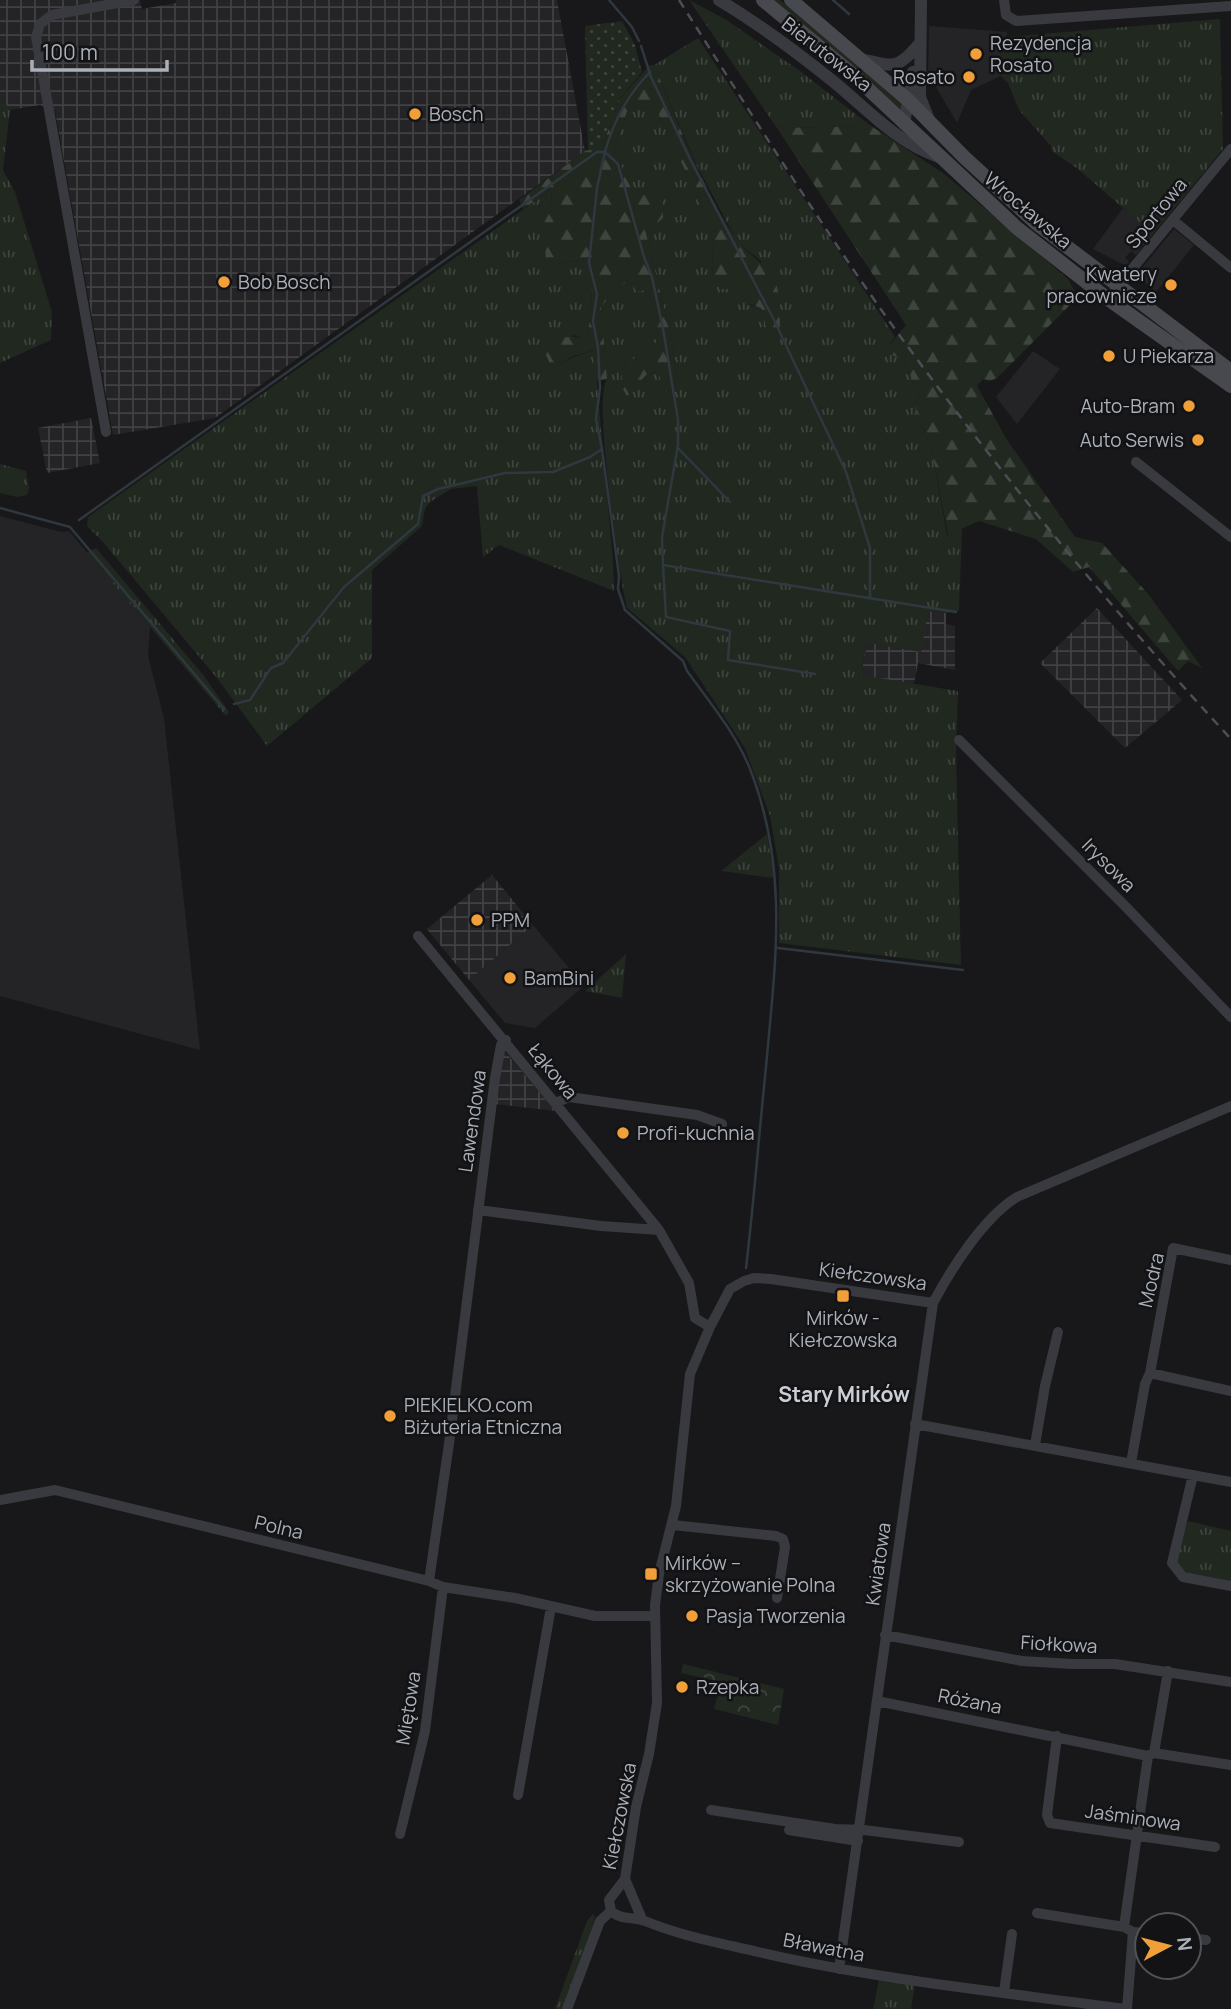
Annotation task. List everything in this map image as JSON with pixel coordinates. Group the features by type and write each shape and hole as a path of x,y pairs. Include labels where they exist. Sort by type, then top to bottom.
{"main road":[{"path":"763,0 842,65 909,127"},
{"name":"Wrocławska","path":"791,0 908,100 1037,224 1231,370"},
{"name":"Wrocławska","path":"909,127 1017,228 1108,299 1231,386"}],"street":[{"path":"106,432 36,37 40,24 52,15 134,0"},
{"name":"Bierutowska","path":"719,0 804,59 918,150 939,157"},
{"path":"921,0 920,97 926,117"},
{"path":"1004,0 1004,10 1010,19 1028,21 1231,5"},
{"path":"909,127 908,100 919,44"},
{"path":"861,59 897,65 906,60 919,44"},
{"name":"Bierutowska","path":"874,117 909,127"},
{"name":"Wrocławska","path":"909,127 935,136 957,150"},
{"name":"Sportowa","path":"1108,299 1231,149"},
{"path":"1172,220 1231,268"},
{"path":"1136,462 1231,537"},
{"name":"Irysowa","path":"959,740 1127,908 1231,1017"},
{"name":"Łąkowa","path":"418,936 506,1040 659,1230 689,1283 695,1318 710,1327"},
{"name":"Lawendowa","path":"429,1581 495,1078 501,1045 506,1040"},
{"path":"556,1103 569,1097 697,1115 722,1124"},
{"name":"Kiełczowska","path":"567,2009 600,1922 625,1879 657,1703 655,1616 659,1574 673,1525 688,1385 710,1327 730,1289 754,1278 777,1279 933,1303 958,1262 985,1225 1004,1205 1017,1197 1231,1106"},
{"path":"478,1209 601,1226 659,1230"},
{"name":"Modra","path":"1150,1373 1173,1248 1231,1260"},
{"name":"Kwiatowa","path":"839,1969 933,1303"},
{"path":"1035,1445 1045,1385 1058,1332"},
{"path":"1131,1463 1145,1384 1150,1373 1231,1391"},
{"path":"915,1424 1231,1482"},
{"path":"1193,1475 1172,1563 1183,1577 1231,1586"},
{"name":"Polna","path":"0,1500 43,1490 64,1491 429,1581 443,1587 515,1598 594,1616 655,1616"},
{"path":"673,1525 783,1539 785,1547 777,1598"},
{"name":"Miętowa","path":"400,1833 425,1731 443,1587"},
{"path":"518,1795 551,1607"},
{"name":"Fiołkowa","path":"885,1635 1022,1661 1115,1664 1231,1682"},
{"path":"1126,2009 1129,1929 1138,1836 1168,1671"},
{"name":"Różana","path":"877,1701 1151,1754 1231,1765"},
{"name":"Jaśminowa","path":"1057,1736 1048,1821 1215,1847"},
{"path":"711,1810 859,1835"},
{"path":"789,1830 959,1842"},
{"path":"625,1879 642,1919"},
{"name":"Bławatna","path":"610,1906 617,1917 642,1919 657,1927 714,1942 839,1969 1126,2009"},
{"path":"1037,1913 1133,1930"},
{"path":"1004,1992 1012,1934"}],"shaded area":[{"path":"0,0 140,0 142,9 176,3 176,0 557,0 585,151 215,418 113,435 55,111 40,105 10,110 0,96"},
{"path":"929,26 1007,32 1001,76 971,90 957,123 928,73"},
{"path":"1123,208 1153,234 1136,255 1131,251 1125,258 1129,261 1126,266 1093,249"},
{"path":"1174,229 1194,245 1156,292 1136,275"},
{"path":"1033,351 1060,369 1017,424 996,397"},
{"path":"91,418 100,463 47,473 38,428"},
{"path":"0,516 61,532 69,531 150,627 148,656 164,718 200,1050 0,996"},
{"path":"1097,608 1182,700 1125,748 1040,663"},
{"path":"928,611 946,613 946,624 955,626 955,670 918,663 914,684 861,676 867,643"},
{"path":"492,875 533,925 469,980 427,929"},
{"path":"533,925 584,986 535,1028 505,1023 469,980"},
{"path":"503,1049 555,1111 494,1104"}],"green space":[{"path":"689,0 725,19 800,71 871,126 777,128"},
{"path":"772,0 780,0 903,103 901,112"},
{"path":"1220,19 1223,149 1153,234 1078,169 1052,151 1051,146 1019,110 1008,83 1001,76 1007,37"},
{"path":"622,21 635,45 642,72 620,98 603,144 588,151 585,26"},
{"path":"698,38 895,337 889,345 903,359 919,395 914,405 932,451 947,535 962,529 959,611 928,611 921,652 867,643 861,675 958,691 956,753 961,965 779,943 779,868 770,816 745,748 685,657 627,608 616,546 605,446 603,393 607,379 601,306 627,281 648,288 659,341 646,348 627,395 646,375 658,371 665,391 676,381 673,346 646,233 663,218 663,198 634,194 614,151 629,105 657,111 706,214 713,243 712,276 728,289 739,279 747,280 754,298 748,305 761,308 768,333 780,337 761,261 738,243 696,164 654,65"},
{"path":"650,65 654,65 691,155 724,220 741,245 766,268 777,285 780,337 768,333 761,308 739,301 742,296 753,298 747,280 739,279 728,289 721,289 712,276 713,243 706,214 657,111 629,105 614,151 634,194 663,197 663,218 646,233 673,346 676,381 666,392 657,371 646,375 627,396 621,386 623,368 646,348 659,341 648,289 638,292 627,281 601,306 607,379 595,381 593,350 571,357 558,366 550,364 546,346 566,337 588,339 592,292 585,259 558,264 546,263 544,223 552,208 551,190 523,209 519,200 585,151 603,144 620,98"},
{"path":"0,96 10,110 3,170 15,192 52,312 51,340 0,363"},
{"path":"871,126 943,173 1068,279 1078,297 997,378 990,381 983,379 977,386 1007,440 1075,537 1102,543 1149,595 1202,668 1188,661 1178,671 1089,567 1073,572 1036,539 979,521 948,535 932,451 914,405 919,395 903,359 892,355 889,346 906,325 777,128"},
{"path":"551,190 552,208 544,224 558,264 586,259 592,292 588,340 573,335 558,366 594,350 614,591 499,545 483,557 477,486 451,489 430,502 425,509 422,526 372,570 372,658 267,746 217,678 87,526 88,517"},
{"path":"0,464 26,471 29,488 27,495 17,497 0,493"},
{"path":"96,548 204,676 229,712 226,716 87,553"},
{"path":"767,834 774,878 721,871"},
{"path":"626,954 622,998 585,991"},
{"path":"1188,1521 1231,1531 1231,1582 1193,1575 1175,1563 1178,1546"},
{"path":"683,1664 784,1689 778,1725 714,1709 721,1682 681,1673"},
{"path":"593,1914 595,1917 582,1960 563,2009 555,2009 587,1921"},
{"path":"879,1980 915,1985 911,2009 873,2009"}],"waterway":[{"path":"609,0 632,27 639,41"},
{"path":"833,0 849,14"},
{"path":"641,46 651,77 690,159 774,320 846,472 870,548 870,598"},
{"path":"650,72 622,109 605,152 618,164 652,277 678,420 678,445 662,537 663,565 956,612"},
{"path":"79,520 597,152 605,152 597,188 589,263 597,294 593,321 598,348 600,388 596,419 619,576 618,589 625,610 683,661 687,671 732,733 752,774 764,811 771,847 776,919 773,992 746,1268"},
{"path":"677,447 730,502"},
{"path":"234,704 250,700 271,668 283,663 344,587 418,524 423,496 438,489 505,473 553,472 590,457 602,449"},
{"path":"0,508 70,527 224,709"},
{"path":"663,565 666,617 730,631 728,660 815,674"},
{"path":"778,948 963,970"}],"railway":[{"path":"679,0 833,240 927,373 1010,481 1096,586 1231,739"}],"place":[{"name":"Rezydencja Rosato","path":"976,54"},
{"name":"Rosato","path":"969,77"},
{"name":"Bosch","path":"415,114"},
{"name":"Bob Bosch","path":"224,282"},
{"name":"Kwatery pracownicze","path":"1171,285"},
{"name":"U Piekarza","path":"1109,356"},
{"name":"Auto-Bram","path":"1189,406"},
{"name":"Auto Serwis","path":"1198,440"},
{"name":"PPM","path":"477,920"},
{"name":"BamBini","path":"510,978"},
{"name":"Profi-kuchnia","path":"623,1133"},
{"name":"Mirków - Kiełczowska","path":"843,1296"},
{"name":"PIEKIELKO.com Biżuteria Etniczna","path":"390,1416"},
{"name":"Mirków – skrzyżowanie Polna","path":"651,1574"},
{"name":"Pasja Tworzenia","path":"692,1616"},
{"name":"Rzepka","path":"682,1687"}],"district":[{"name":"Stary Mirków","path":"844,1395"}]}
